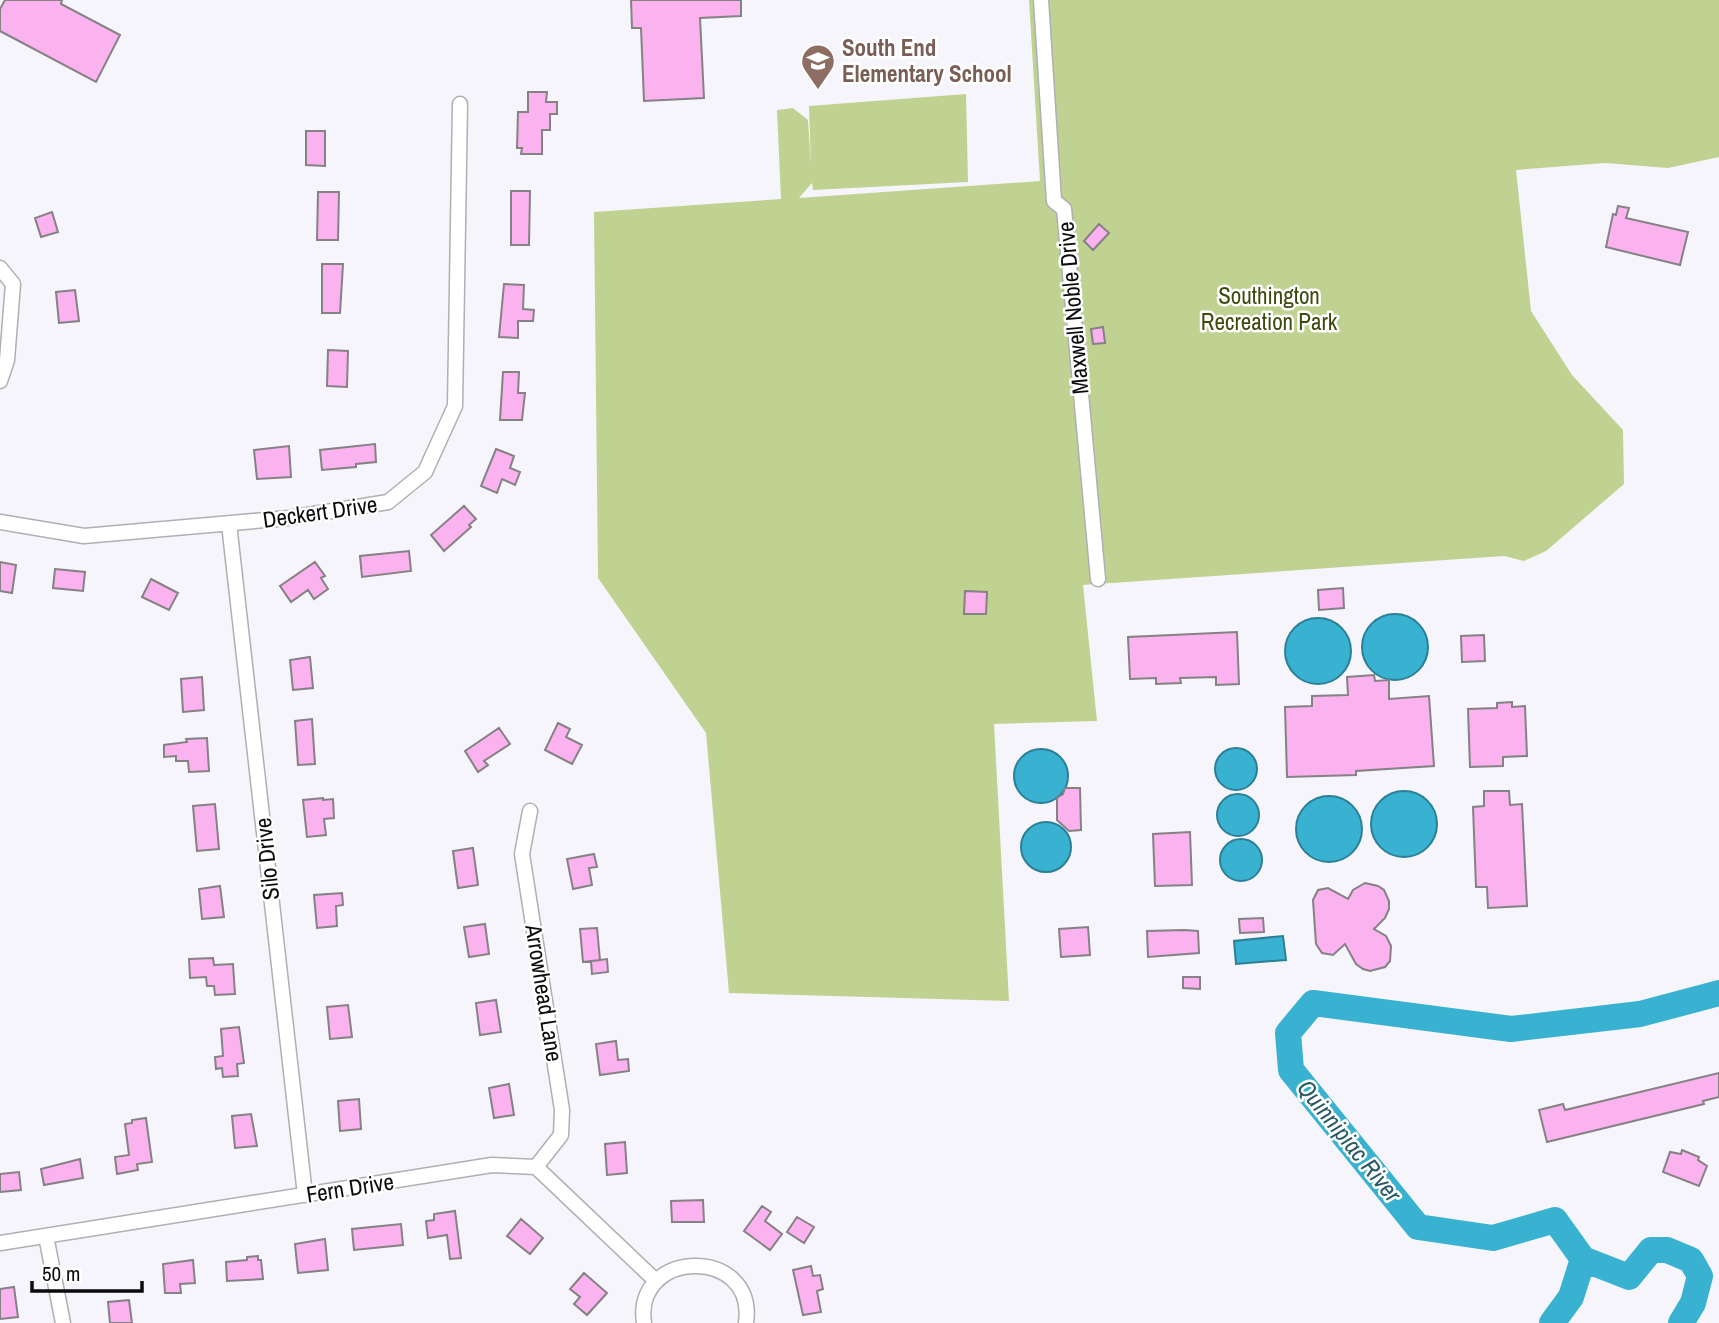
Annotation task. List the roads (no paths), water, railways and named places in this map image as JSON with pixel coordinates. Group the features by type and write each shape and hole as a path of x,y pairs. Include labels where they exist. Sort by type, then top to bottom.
{"street":[{"name":"Maxwell Noble Drive","path":"1041,0 1054,201 1064,209 1098,579"},
{"name":"Deckert Drive","path":"0,522 84,537 289,518 388,502 425,472 455,406 460,104"},
{"path":"0,268 13,284 6,360 0,382"},
{"name":"Silo Drive","path":"229,524 305,1195"},
{"name":"Arrowhead Lane","path":"530,811 522,854 562,1110 561,1135 536,1167"},
{"name":"Fern Drive","path":"0,1243 492,1165 536,1167"},
{"path":"536,1167 656,1281"},
{"path":"46,1236 63,1323"},
{"path":"644,1323 646,1299 656,1281 673,1269 692,1264 713,1267 730,1277 742,1294 747,1314 746,1323"}],"water":[{"path":"1395,614 1408,617 1418,624 1425,634 1428,647 1425,660 1418,670 1408,677 1395,680 1382,677 1372,670 1365,660 1362,647 1365,634 1372,624 1382,617"},
{"path":"1318,618 1331,621 1341,628 1348,638 1351,651 1348,664 1341,674 1331,681 1318,684 1305,681 1295,674 1288,664 1285,651 1288,638 1295,628 1305,621"},
{"path":"1236,748 1251,754 1257,769 1251,784 1236,790 1221,784 1215,769 1221,754"},
{"path":"1041,749 1060,757 1068,776 1060,795 1041,803 1022,795 1014,776 1022,757"},
{"path":"1404,791 1417,794 1427,801 1434,811 1437,824 1434,837 1427,847 1417,854 1404,857 1391,854 1381,847 1374,837 1371,824 1374,811 1381,801 1391,794"},
{"path":"1238,794 1253,800 1259,815 1253,830 1238,836 1223,830 1217,815 1223,800"},
{"path":"1329,796 1342,799 1352,806 1359,816 1362,829 1359,842 1352,852 1342,859 1329,862 1316,859 1306,852 1299,842 1296,829 1299,816 1306,806 1316,799"},
{"path":"1036,823 1056,823 1070,837 1070,857 1056,871 1036,871 1022,857 1022,837"},
{"path":"1241,839 1256,845 1262,860 1256,875 1241,881 1226,875 1220,860 1226,845"},
{"path":"1283,936 1286,960 1236,964 1234,941"}],"waterway":[{"name":"Quinnipiac River","path":"1552,1323 1571,1297 1583,1259 1555,1220 1493,1238 1418,1227 1291,1070 1288,1033 1313,1003 1511,1029 1640,1014 1719,993"},
{"path":"1583,1259 1629,1277 1651,1250 1667,1250 1691,1260 1700,1276 1693,1303 1681,1323"}],"place":[{"name":"South End Elementary School","path":"818,91"}],"park label":[{"name":"Southington Recreation Park","path":"1269,309"}]}
